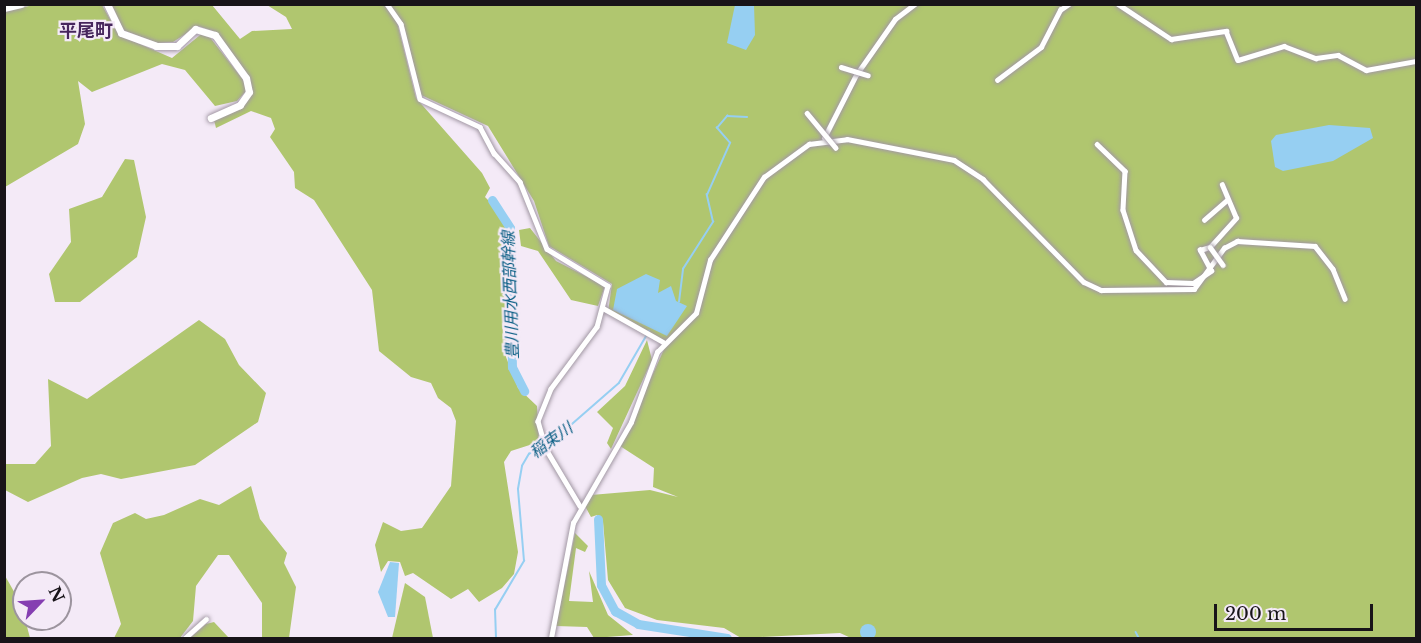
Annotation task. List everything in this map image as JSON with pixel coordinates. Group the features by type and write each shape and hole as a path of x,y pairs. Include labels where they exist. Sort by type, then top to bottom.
{"street":[{"path":"4,8 21,4"},
{"path":"107,4 121,33 156,46 177,46 195,28 215,35 246,78 249,92 240,105 210,118"},
{"path":"387,4 401,24 420,99 484,130 494,153 520,182 547,249 608,286 595,331 547,395 538,421 543,443 580,506"},
{"path":"824,138 868,58 895,19 915,4"},
{"path":"997,80 1041,47 1060,10 1069,4"},
{"path":"1118,4 1171,39 1226,30 1238,60 1284,46 1316,58 1338,55 1366,70 1416,60"},
{"path":"841,67 868,75"},
{"path":"807,113 836,148"},
{"path":"551,639 580,506 631,422 663,342 696,313 710,260 764,177 796,150 824,138 918,149 954,160 982,179 1078,277 1101,290 1194,289 1232,243 1310,244 1332,267 1345,299"},
{"path":"1097,144 1125,171 1125,218 1137,252 1159,276 1193,283 1211,271"},
{"path":"1211,271 1200,250 1210,248 1236,218 1222,185"},
{"path":"1204,220 1227,200"},
{"path":"1210,248 1223,265"},
{"path":"603,308 663,342"},
{"path":"186,639 206,619"}],"green space":[{"path":"34,5 102,5 119,35 172,58 205,31 244,81 246,91 237,101 215,106 185,70 162,64 92,92 78,81 85,124 78,144 5,187 5,11"},
{"path":"112,5 212,5 240,39 252,31 292,29 286,17 267,5 384,5 397,22 416,98 482,173 490,188 485,197 504,216 509,232 506,357 518,388 537,406 539,442 511,451 504,462 518,552 514,574 502,588 479,602 468,589 451,599 413,573 405,576 400,562 388,561 381,572 375,545 383,522 401,531 422,528 451,486 456,421 451,408 438,398 431,383 411,377 379,351 372,290 314,200 295,188 294,172 270,137 275,129 271,118 251,111 216,128 214,120 242,108 251,94 216,32 198,26 173,42 157,43 123,30"},
{"path":"389,5 1416,5 1416,638 851,638 840,633 741,638 724,628 657,620 625,608 608,580 603,522 597,515 591,517 585,506 591,495 650,490 678,497 653,487 654,468 620,446 666,345 608,312 612,284 549,246 534,201 488,126 421,95 403,23"},
{"path":"125,159 134,160 146,217 137,257 80,302 55,302 49,274 71,242 69,209 102,197"},
{"path":"530,228 556,261 605,286 598,306 571,300 538,251 521,246 519,230"},
{"path":"199,320 225,339 239,365 266,393 258,422 195,465 121,479 101,474 82,478 28,502 5,490 5,464 35,464 51,446 48,379 87,399"},
{"path":"647,340 652,360 611,449 607,443 613,428 597,412 625,386"},
{"path":"251,486 260,519 287,553 284,563 296,587 289,638 262,638 262,603 229,555 218,555 196,586 193,621 180,638 114,638 121,624 100,553 113,523 135,513 146,519 164,515 200,499 219,505"},
{"path":"575,533 588,546 585,552 576,548 569,601 593,602 589,571 608,615 633,635 594,638 587,627 556,626"},
{"path":"4,574 12,588 12,631 28,631 30,638 5,638"},
{"path":"405,583 425,597 433,638 392,638"},
{"path":"214,622 229,638 190,638 206,624"}],"water":[{"path":"735,5 754,5 755,35 746,50 727,43"},
{"path":"1329,125 1370,128 1373,138 1333,161 1283,171 1275,167 1271,141 1276,135"},
{"path":"646,274 660,280 658,293 671,286 676,301 687,306 667,336 613,310 617,289"},
{"path":"390,562 399,563 395,617 388,617 378,592"},
{"path":"868,624 874,626 876,632 874,638 868,640 862,638 860,632 862,626"}],"waterway":[{"path":"679,302 683,269 713,222 707,195 730,143 717,128 727,116 747,117"},
{"name":"豊川用水西部幹線","path":"492,200 510,228 512,367 524,391"},
{"name":"稲束川","path":"548,445 619,383 649,331"},
{"name":"稲束川","path":"496,638 495,610 524,561 518,489 522,466 529,454 543,447"},
{"name":"豊川用水西部幹線","path":"598,519 601,585 615,611 638,624 727,638"},
{"path":"1136,632 1139,638"}],"district":[{"name":"平尾町","path":"86,31"}]}
